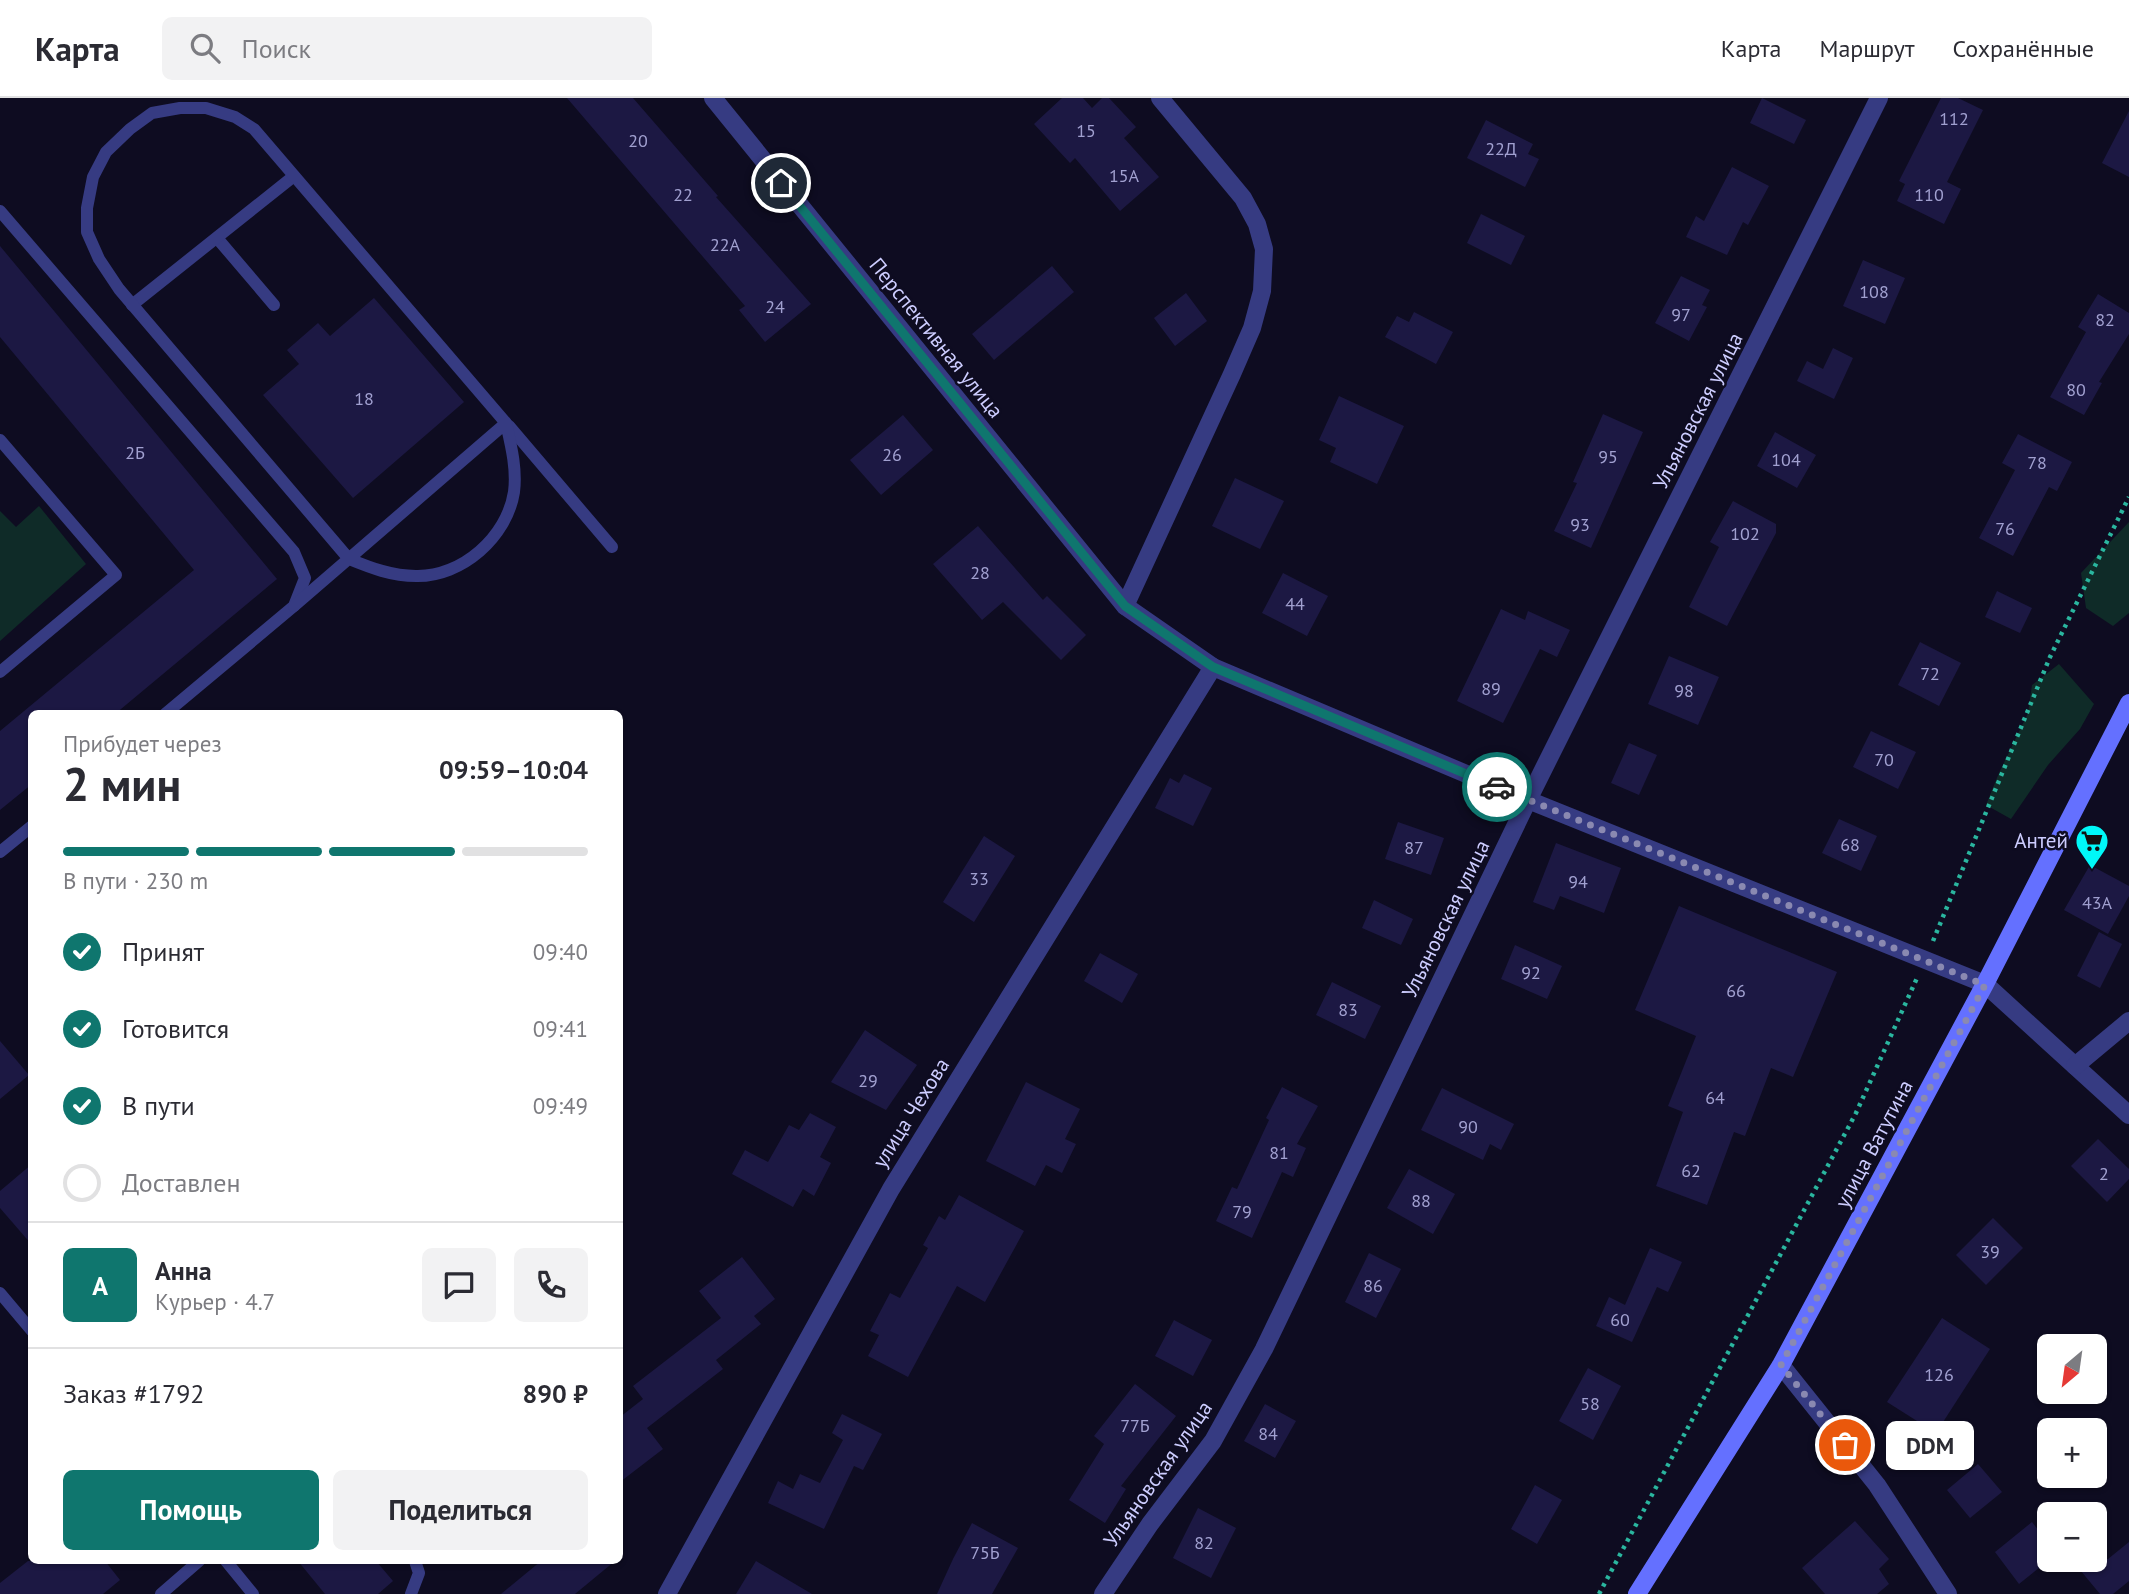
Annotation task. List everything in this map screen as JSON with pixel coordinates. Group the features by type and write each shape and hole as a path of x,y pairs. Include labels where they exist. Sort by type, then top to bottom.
{"main road":[{"name":"улица Ватутина","path":"1637,1594 1781,1365 1985,985 2129,704"}],"street":[{"name":"Перспективная улица","path":"713,98 1125,606 1213,667 1528,800 1985,985 2129,1115"},
{"path":"1125,606 1252,328 1262,291 1264,249 1258,224 1244,198 1160,98"},
{"name":"Ульяновская улица","path":"1103,1594 1150,1524 1213,1441 1264,1349 1528,800 1879,98"},
{"name":"улица Чехова","path":"667,1594 891,1189 1213,667"},
{"path":"2075,1066 2129,1021"},
{"path":"1781,1365 1877,1485 1948,1594"}],"lane":[{"path":"506,423 514,459 514,492 502,525 481,551 452,569 418,576 384,573 349,559 132,305 99,259 87,232 88,208 93,177 106,152 130,129 152,114 180,108 206,108 235,117 254,130 294,176 506,423 612,547"},
{"path":"132,305 294,176"},
{"path":"0,211 294,552 305,578 294,606"},
{"path":"217,238 274,305"},
{"path":"170,710 506,423"},
{"path":"0,440 116,575 0,672"},
{"path":"0,852 28,828"},
{"path":"0,1293 28,1326"},
{"path":"161,1594 196,1564"},
{"path":"228,1564 253,1594"},
{"path":"411,1594 419,1573 416,1564"}],"path":[{"path":"1599,1594 1856,1113 1925,960 2050,657 2129,497"}],"green space":[{"path":"39,506 86,564 0,641 0,511 16,527"},
{"path":"2129,522 2129,613 2113,626 2086,608 2081,573"},
{"path":"2059,664 2094,704 2080,729 2048,765 2011,819 1986,805 2028,713 2032,685"}],"building":[{"path":"567,98 633,98 811,304 765,342 739,310 745,306"},
{"path":"1062,98 1083,98 1092,108 1102,98 1109,98 1136,127 1124,138 1159,177 1120,211 1075,158 1070,163 1034,124"},
{"path":"1762,98 1806,120 1794,144 1750,123"},
{"path":"1941,98 1958,98 1983,110 1947,182 1961,189 1944,224 1897,201 1905,184 1899,181"},
{"path":"2129,111 2129,177 2102,163"},
{"path":"1486,120 1533,144 1528,154 1539,159 1525,187 1467,158"},
{"path":"1732,167 1769,186 1748,225 1743,222 1727,255 1686,237 1696,216 1704,221"},
{"path":"1481,214 1525,236 1511,265 1467,243"},
{"path":"0,246 277,579 120,710 28,710 28,787 0,810 0,731 194,570 0,337"},
{"path":"1863,260 1905,278 1885,324 1843,306"},
{"path":"1052,266 1074,292 994,360 972,334"},
{"path":"1681,276 1710,290 1702,305 1707,307 1689,341 1655,323"},
{"path":"1186,293 1207,321 1175,346 1154,318"},
{"path":"2098,294 2129,313 2129,334 2099,382 2102,383 2084,415 2050,397 2086,332 2078,327"},
{"path":"374,298 464,402 353,498 263,395 299,364 287,350 318,323 330,336"},
{"path":"1414,312 1453,332 1436,364 1385,337 1397,316 1409,322"},
{"path":"1833,348 1853,358 1834,399 1797,381 1807,361 1823,369"},
{"path":"1339,396 1404,426 1377,484 1330,462 1336,448 1319,440"},
{"path":"1603,414 1643,432 1591,548 1554,531 1577,483 1573,482"},
{"path":"903,415 933,450 881,495 850,460"},
{"path":"1775,432 1816,455 1797,488 1757,466"},
{"path":"2018,434 2072,462 2057,491 2049,487 2013,556 1979,538 2015,470 2002,463"},
{"path":"1235,478 1284,501 1260,549 1212,526"},
{"path":"1733,501 1776,524 1776,533 1727,626 1689,607 1719,547 1710,542"},
{"path":"978,526 1043,600 1047,596 1086,635 1061,660 1003,602 982,620 933,564"},
{"path":"1283,573 1328,596 1307,636 1262,613"},
{"path":"1997,591 2032,608 2020,633 1985,617"},
{"path":"1501,609 1525,620 1528,611 1570,630 1557,657 1540,649 1503,723 1457,701"},
{"path":"1920,642 1961,663 1939,706 1898,685"},
{"path":"1669,656 1719,677 1698,725 1648,704"},
{"path":"1871,731 1916,752 1898,789 1853,767"},
{"path":"1629,743 1657,755 1639,795 1611,783"},
{"path":"1184,774 1212,788 1193,826 1155,808 1170,778 1179,783"},
{"path":"1839,819 1877,836 1861,871 1822,853"},
{"path":"1398,822 1444,838 1431,875 1385,859"},
{"path":"984,836 1015,856 974,922 943,902"},
{"path":"1556,843 1621,868 1604,913 1560,896 1554,910 1533,902"},
{"path":"2090,865 2129,886 2129,896 2108,934 2064,910"},
{"path":"1374,900 1413,919 1401,945 1362,928"},
{"path":"1679,906 1837,972 1793,1077 1771,1068 1745,1136 1734,1132 1707,1205 1656,1186 1683,1112 1668,1106 1696,1036 1635,1010"},
{"path":"2099,932 2122,944 2100,988 2077,976"},
{"path":"1515,945 1562,966 1547,999 1501,979"},
{"path":"1100,953 1138,974 1122,1003 1084,981"},
{"path":"1332,982 1381,1006 1365,1039 1316,1015"},
{"path":"865,1030 917,1065 886,1110 831,1082"},
{"path":"0,1041 28,1076 0,1099"},
{"path":"1026,1082 1080,1109 1065,1139 1076,1144 1062,1173 1046,1165 1035,1186 986,1161"},
{"path":"1282,1087 1318,1106 1297,1144 1306,1148 1293,1177 1282,1172 1252,1238 1216,1221 1232,1187 1237,1189 1269,1120 1266,1118"},
{"path":"1442,1088 1514,1124 1501,1150 1490,1144 1483,1160 1421,1130"},
{"path":"810,1113 836,1127 820,1157 831,1163 814,1196 803,1189 793,1207 732,1174 745,1150 768,1162 789,1125 799,1130"},
{"path":"2098,1139 2129,1169 2129,1179 2107,1202 2071,1166"},
{"path":"28,1167 28,1240 0,1208 0,1191"},
{"path":"1409,1169 1455,1194 1433,1234 1387,1208"},
{"path":"959,1195 1024,1231 985,1302 957,1286 908,1377 868,1356 879,1335 870,1331 890,1293 900,1298 928,1248 923,1245 939,1216 945,1220"},
{"path":"1993,1218 2023,1248 1986,1285 1956,1255"},
{"path":"1650,1248 1682,1262 1668,1292 1657,1287 1632,1342 1596,1326 1609,1297 1625,1305"},
{"path":"1369,1253 1401,1269 1376,1318 1345,1302"},
{"path":"742,1257 775,1299 754,1316 761,1324 716,1360 723,1369 647,1428 663,1449 623,1480 623,1415 643,1399 633,1386 721,1318 699,1291"},
{"path":"1942,1318 1990,1349 1936,1433 1887,1402"},
{"path":"1174,1320 1212,1340 1193,1376 1155,1356"},
{"path":"1588,1368 1621,1386 1593,1440 1559,1421"},
{"path":"1135,1384 1176,1416 1121,1486 1126,1489 1105,1523 1069,1500 1104,1444 1094,1436"},
{"path":"1265,1404 1296,1421 1275,1458 1244,1441"},
{"path":"842,1414 882,1434 863,1470 854,1466 824,1529 768,1503 778,1481 793,1489 800,1474 820,1483 843,1440 832,1433"},
{"path":"1978,1464 2002,1492 1970,1518 1947,1490"},
{"path":"1535,1485 1562,1500 1537,1544 1511,1529"},
{"path":"1198,1508 1236,1528 1211,1578 1173,1558"},
{"path":"1855,1521 1889,1559 1879,1569 1889,1584 1877,1594 1825,1594 1802,1568"},
{"path":"2032,1522 2037,1528 2037,1570 2019,1584 1995,1552"},
{"path":"972,1523 1018,1548 992,1594 937,1594 953,1559"},
{"path":"2129,1542 2129,1581 2113,1594 2100,1594 2082,1572 2107,1572 2108,1559"},
{"path":"28,1561 28,1564 107,1564 120,1580 103,1594 0,1594 0,1583"},
{"path":"756,1561 812,1594 736,1594"},
{"path":"300,1564 379,1564 393,1581 378,1594 325,1594"},
{"path":"537,1564 611,1564 575,1594 501,1594"}],"way so far":[{"path":"1497,787 1985,985 1781,1365 1845,1445"}],"place":[{"name":"Антей","path":"2092,871"},
{"name":"DDM","path":"1845,1445"}],"route":[{"path":"781,183 1125,606 1213,667 1497,787"}]}
